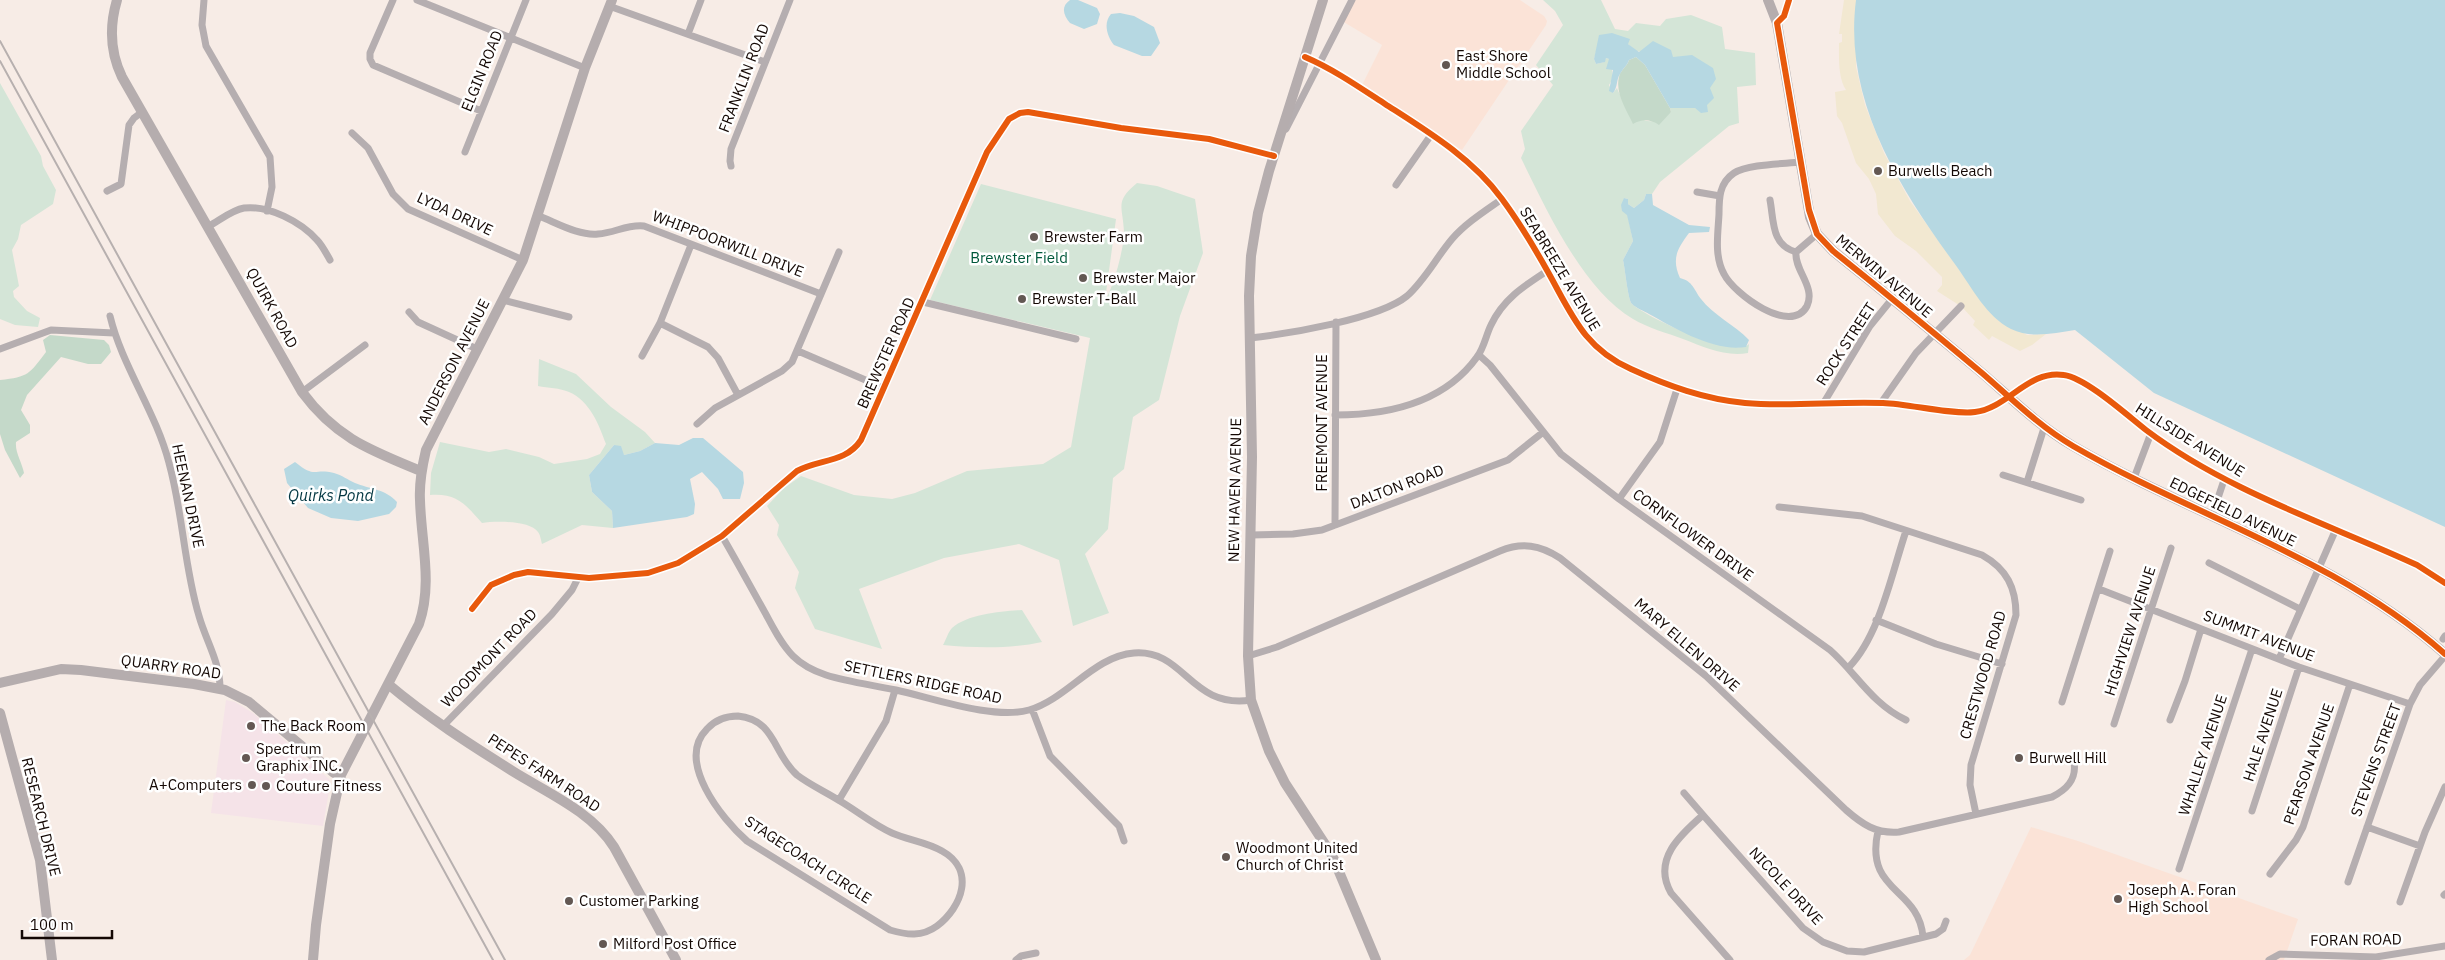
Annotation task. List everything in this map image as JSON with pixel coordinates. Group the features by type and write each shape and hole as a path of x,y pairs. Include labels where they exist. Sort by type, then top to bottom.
{"main road":[{"name":"QUIRK ROAD","path":"116,0 112,26 113,52 122,77 209,226 302,392 328,423 352,440 421,471"},
{"name":"NEW HAVEN AVENUE","path":"1323,0 1274,156 1258,213 1251,256 1252,457 1248,656 1251,700 1269,751 1285,783 1332,855 1376,960"},
{"name":"MERWIN AVENUE","path":"1768,0 1777,23 1809,210 1818,234 1833,251 1934,333 2008,397"},
{"name":"ANDERSON AVENUE","path":"341,776 376,704 419,624 424,607 427,579 420,500 421,471 426,450 523,260 539,216 585,68 611,3"},
{"name":"EDGEFIELD AVENUE","path":"2008,397 2044,428 2093,457 2319,568 2379,602 2445,655"},
{"name":"QUARRY ROAD","path":"0,683 62,669 220,688 249,702 334,773 341,776"},
{"name":"WOODMONT ROAD","path":"388,684 444,726"},
{"name":"RESEARCH DRIVE","path":"0,713 40,860 52,960"},
{"name":"PEPES FARM ROAD","path":"444,726 578,812 604,832 676,960"},
{"path":"313,960 330,824 341,776"}],"street":[{"path":"204,0 202,25 206,46 270,157 272,187 267,211"},
{"path":"393,0 370,53 370,62 377,68 481,111"},
{"path":"416,0 585,68"},
{"name":"ELGIN ROAD","path":"464,152 526,0"},
{"path":"688,34 701,0"},
{"name":"FRANKLIN ROAD","path":"732,166 730,161 731,149 790,0"},
{"path":"1278,145 1352,0"},
{"path":"1777,23 1784,16 1789,0"},
{"path":"611,3 765,62"},
{"name":"SEABREEZE AVENUE","path":"1305,57 1320,64 1431,135 1476,169 1502,199 1548,271 1577,326 1593,345 1618,363 1677,389 1748,403 1881,403 1971,412 2000,404 2008,397"},
{"path":"107,191 121,184 129,125 142,112"},
{"name":"BREWSTER ROAD","path":"472,609 491,585 514,575 528,572 578,578 658,570 678,563 722,536 797,471 810,464 840,458 851,452 861,440 987,152 1003,125 1016,114 1028,112 1121,128 1209,139 1274,156"},
{"name":"LYDA DRIVE","path":"352,133 368,148 393,194 408,209 523,260"},
{"path":"1396,185 1431,135"},
{"path":"1796,252 1797,260 1810,295 1808,304 1802,312 1791,317 1779,316 1740,294 1727,280 1720,262 1717,244 1720,196 1727,180 1738,171 1801,162"},
{"path":"1697,192 1720,196"},
{"path":"1250,338 1336,322 1378,311 1405,297 1420,283 1462,229 1502,199"},
{"path":"1770,200 1778,240 1783,247 1796,252"},
{"path":"209,226 238,210 250,208 267,211 303,226 319,242 330,260"},
{"name":"WHIPPOORWILL DRIVE","path":"539,216 586,233 596,234 632,224 644,226 821,294"},
{"path":"1796,252 1818,234"},
{"path":"642,356 660,323 691,244"},
{"path":"697,424 715,408 782,371 798,351 839,252"},
{"path":"1335,415 1373,414 1419,401 1445,389 1479,356 1490,326 1502,306 1523,286 1548,271"},
{"name":"ROCK STREET","path":"1823,404 1870,326 1892,299"},
{"path":"503,300 569,317"},
{"path":"923,302 1076,338"},
{"path":"1881,403 1916,353 1960,306"},
{"path":"410,312 418,322 477,349"},
{"name":"HEENAN DRIVE","path":"110,316 114,333 154,420 170,464 199,616 219,670 220,688"},
{"name":"FREEMONT AVENUE","path":"1335,525 1336,322"},
{"path":"660,323 708,347 718,358 738,395"},
{"path":"0,349 51,330 114,333"},
{"path":"302,392 365,345"},
{"path":"798,351 884,388"},
{"name":"CORNFLOWER DRIVE","path":"1479,356 1490,365 1542,433 1561,454 1619,499 1830,650 1849,667 1862,686 1893,713 1906,720"},
{"name":"HILLSIDE AVENUE","path":"2008,397 2051,374 2070,376 2104,398 2151,434 2224,480 2417,565 2445,583"},
{"path":"1619,499 1660,442 1677,389"},
{"path":"2027,482 2044,428"},
{"name":"DALTON ROAD","path":"1251,535 1308,533 1335,525 1508,460 1542,433"},
{"path":"2134,478 2151,434"},
{"path":"2003,475 2080,500"},
{"path":"2212,516 2224,480"},
{"name":"CRESTWOOD ROAD","path":"1779,507 1846,513 1906,531 1982,555 1996,564 2008,577 2014,590 2016,615 1970,775 1976,814"},
{"path":"2279,659 2336,529"},
{"path":"1849,667 1859,656 1876,620 1906,531"},
{"name":"SETTLERS RIDGE ROAD","path":"722,536 780,639 793,656 826,675 995,712 1014,713 1032,709 1048,701 1111,660 1135,653 1150,654 1170,662 1196,686 1217,698 1237,702 1251,700"},
{"name":"MARY ELLEN DRIVE","path":"1248,656 1277,647 1508,548 1521,545 1538,546 1560,558 1680,654 1846,810 1860,822 1878,832"},
{"name":"HIGHVIEW AVENUE","path":"2114,724 2171,548"},
{"path":"2062,702 2110,552"},
{"path":"2208,563 2300,610"},
{"name":"WOODMONT ROAD","path":"444,726 552,614 572,590 578,578"},
{"name":"SUMMIT AVENUE","path":"2099,589 2300,667 2410,704"},
{"path":"1876,620 1936,644 2002,664"},
{"path":"2170,720 2186,681 2201,629"},
{"name":"WHALLEY AVENUE","path":"2179,869 2252,649"},
{"name":"STEVENS STREET","path":"2348,882 2410,704 2420,685 2445,655"},
{"name":"HALE AVENUE","path":"2252,811 2300,667"},
{"name":"PEARSON AVENUE","path":"2270,874 2296,840 2303,827 2350,684"},
{"path":"839,800 889,716 895,690"},
{"path":"1032,709 1050,756 1119,826 1124,841"},
{"name":"STAGECOACH CIRCLE","path":"738,716 753,719 768,730 788,765 797,774 839,800 890,832 936,848 950,856 957,865 962,884 958,903 951,914 930,931 917,935 890,930 747,841 726,821 699,773 696,756 699,741 704,731 718,720 738,716"},
{"path":"1923,937 1922,926 1916,912 1881,875 1876,854 1878,832 1899,832 2059,794 2071,782 2074,762"},
{"path":"2400,902 2420,846 2445,787"},
{"name":"NICOLE DRIVE","path":"1684,793 1803,928 1823,942 1847,951 1874,950 1940,932 1946,926 1946,921"},
{"path":"1703,815 1670,848 1665,865 1666,880 1671,893 1730,960"},
{"path":"2367,827 2420,846"},
{"name":"FORAN ROAD","path":"2269,960 2280,954 2376,956 2445,946"},
{"path":"1847,951 1847,960"},
{"path":"1016,960 1021,956 1036,953"}],"shaded area":[{"name":"East Shore Middle School","path":"1352,0 1520,0 1544,16 1547,21 1462,150 1362,85 1382,45 1342,21"},
{"path":"226,700 235,702 253,713 329,779 330,785 323,826 211,813"},
{"name":"Joseph A. Foran High School","path":"2031,827 2078,841 2298,919 2284,960 1964,960 1970,955"}],"green space":[{"path":"1543,0 1601,0 1615,29 1628,31 1636,23 1660,26 1666,19 1691,15 1722,27 1725,49 1755,53 1756,85 1737,87 1739,123 1729,126 1660,182 1652,194 1646,194 1644,200 1634,208 1628,204 1628,199 1624,198 1633,241 1623,260 1632,304 1654,318 1710,341 1727,346 1741,347 1749,344 1748,353 1731,354 1715,350 1651,328 1633,319 1615,306 1598,289 1582,269 1554,224 1521,158 1525,149 1521,131 1553,85 1536,65 1563,25 1555,11","holes":["1628,44 1636,51 1673,57 1707,105 1707,112 1695,108 1670,108 1671,112 1653,121 1647,121 1635,115 1626,105 1617,88 1613,93 1609,85 1612,75 1609,59 1606,58 1604,62 1596,64 1594,59 1597,48"]},
{"path":"1636,57 1645,65 1670,108 1671,112 1659,125 1646,120 1633,124 1624,107 1618,83 1622,70 1629,60"},
{"path":"0,83 41,156 43,166 56,190 53,204 21,225 18,239 12,250 19,286 13,291 14,297 27,311 40,318 38,327 15,325 0,319"},
{"name":"Brewster Field","path":"1137,183 1157,186 1195,199 1203,253 1180,316 1159,400 1133,417 1124,469 1113,478 1108,529 1085,554 1109,613 1073,626 1059,560 1019,544 944,558 859,589 882,649 815,629 795,588 799,572 777,535 779,525 767,506 784,488 801,476 854,495 892,499 915,493 967,471 1043,464 1071,447 1090,338 930,300 981,184 1116,219 1105,300 1115,277 1123,246 1123,200 1125,195"},
{"path":"50,335 104,340 109,345 111,352 101,364 88,364 61,357 27,395 21,410 30,425 30,433 16,442 24,473 20,478 5,450 0,434 0,380 23,376 32,370 46,352 43,340"},
{"path":"539,359 576,374 611,407 645,432 655,443 640,451 624,455 614,445 589,475 592,492 612,511 613,528 582,525 542,544 538,532 528,525 503,522 482,523 460,501 447,496 430,495 431,473 440,442 489,452 506,449 539,457 554,464 587,459 600,454 606,444 593,414 583,401 576,396 558,389 538,386"},
{"path":"1022,610 1042,642 1018,646 993,647 943,645 952,628 967,619 986,614"}],"sand":[{"name":"Burwells Beach","path":"1844,0 1856,0 1856,67 1865,105 1884,153 1910,201 1988,310 2027,335 2046,334 2032,345 2020,351 1992,336 1989,340 1973,325 1975,321 1962,307 1937,291 1942,285 1942,277 1916,251 1895,236 1878,214 1876,194 1869,179 1856,163 1842,123 1837,116 1835,92 1846,90 1840,74 1839,61 1839,43 1842,42 1842,34 1839,34"}],"water":[{"path":"1070,0 1078,0 1097,8 1100,14 1097,24 1084,29 1070,23 1064,9"},
{"path":"1856,0 2445,0 2445,527 2154,393 2075,330 2035,335 2019,332 2002,324 1987,310 1974,293 1915,207 1880,142 1867,108 1858,73 1854,37"},
{"path":"1120,13 1134,16 1154,27 1160,43 1151,56 1142,56 1114,45 1109,38 1107,21 1111,14"},
{"path":"1612,33 1630,39 1628,44 1639,52 1653,41 1671,50 1673,57 1692,55 1713,68 1716,79 1710,88 1714,98 1707,105 1708,112 1701,113 1695,108 1670,108 1645,65 1636,57 1629,60 1621,72 1613,93 1609,91 1613,70 1606,69 1609,59 1606,58 1605,62 1596,64 1594,59 1599,35"},
{"path":"1646,194 1652,194 1653,205 1689,225 1710,227 1709,232 1689,233 1677,254 1677,271 1680,278 1691,284 1706,305 1749,340 1746,347 1734,348 1708,343 1671,326 1632,304 1623,260 1633,241 1627,215 1622,211 1621,205 1624,198 1628,199 1628,204 1634,208 1644,200"},
{"path":"693,438 703,438 743,472 744,483 740,499 723,499 718,489 702,472 690,479 695,504 694,514 687,517 613,528 612,511 592,492 589,475 614,445 621,446 624,455 640,451 655,443 679,445"},
{"name":"Quirks Pond","path":"295,462 311,472 334,473 355,483 388,494 397,502 396,507 389,514 358,521 331,518 308,508 287,483 284,469"}],"railway":[{"path":"0,41 505,960"},
{"path":"0,61 493,960"}],"cycle path":[{"path":"1789,0 1784,16 1777,23 1809,210 1817,234 1833,251 1964,358 2037,421 2073,446 2120,472 2313,565 2359,591 2403,620 2445,654"},
{"path":"1305,57 1326,67 1417,124 1448,146 1477,171 1502,199 1520,226 1581,329 1602,351 1615,361 1631,369 1686,391 1745,403 1883,403 1965,413 1987,409 1998,404 2029,383 2040,378 2051,375 2064,375 2084,383 2095,390 2177,452 2210,471 2278,505 2417,565 2445,583"},
{"path":"472,609 491,585 514,575 528,572 589,578 648,573 678,563 722,536 797,471 840,457 855,447 861,440 987,152 1009,119 1020,113 1028,112 1121,128 1209,139 1274,156"}],"place":[{"name":"East Shore Middle School","path":"1446,65"},
{"name":"Burwells Beach","path":"1878,171"},
{"name":"Brewster Farm","path":"1034,237"},
{"name":"Brewster Major","path":"1083,278"},
{"name":"Brewster T-Ball","path":"1022,299"},
{"name":"The Back Room","path":"251,726"},
{"name":"Spectrum Graphix INC.","path":"246,758"},
{"name":"Burwell Hill","path":"2019,758"},
{"name":"A+Computers","path":"252,785"},
{"name":"Couture Fitness","path":"266,786"},
{"name":"Woodmont United Church of Christ","path":"1226,857"},
{"name":"Joseph A. Foran High School","path":"2118,899"},
{"name":"Customer Parking","path":"569,901"},
{"name":"Milford Post Office","path":"603,944"}]}
